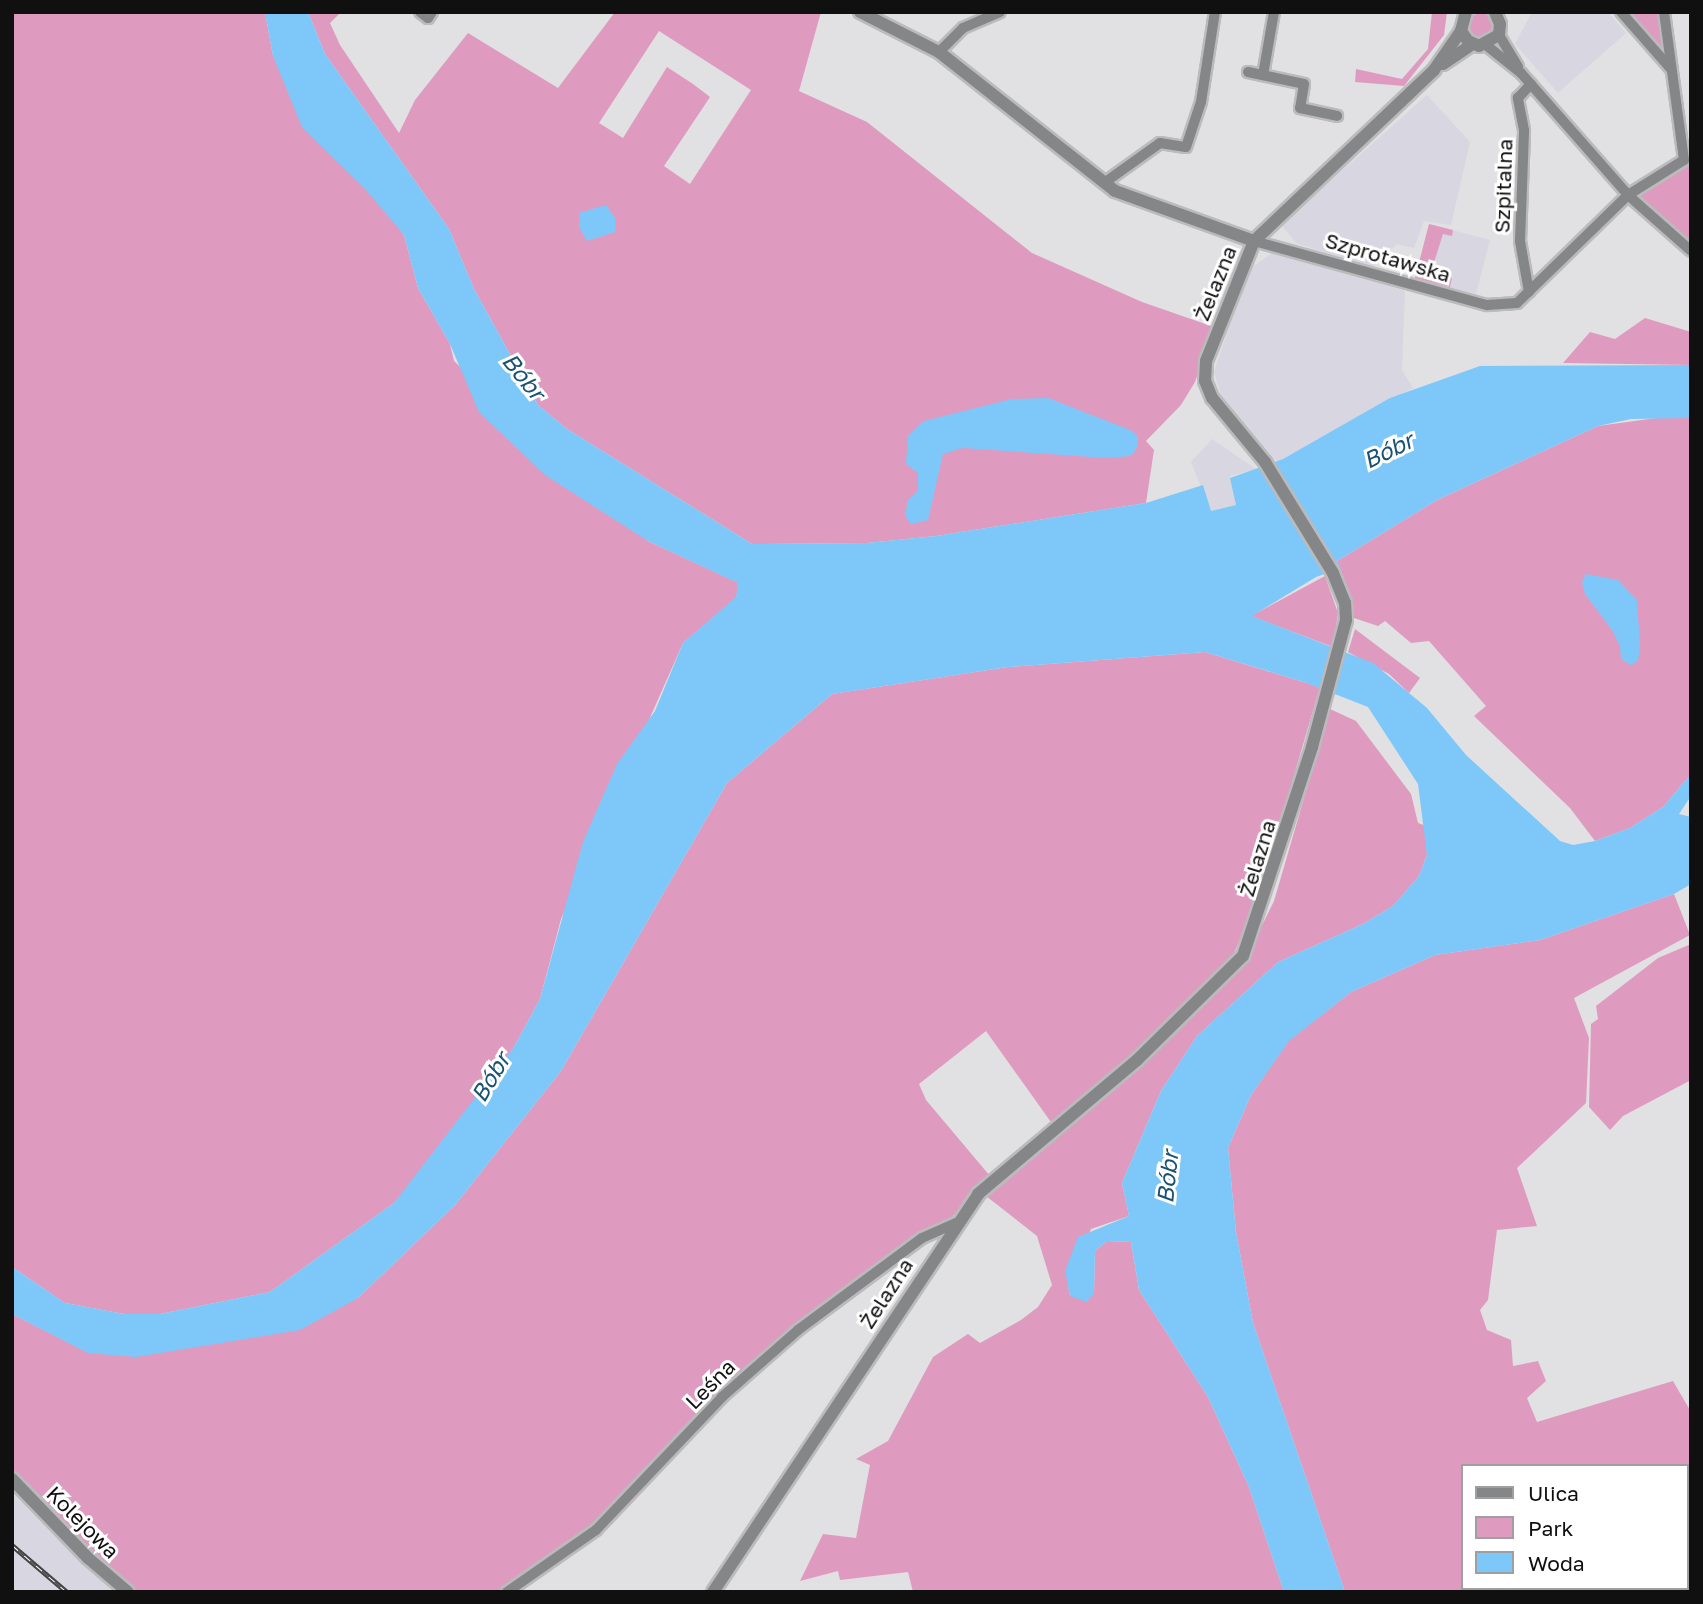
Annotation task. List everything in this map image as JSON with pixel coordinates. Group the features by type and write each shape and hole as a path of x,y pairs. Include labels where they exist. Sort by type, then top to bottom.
{"street":[{"path":"419,12 428,18 432,12"},
{"name":"Szprotawska","path":"860,12 939,52 1104,183 1130,199 1254,241 1487,305 1510,306 1529,292 1628,195 1688,158"},
{"path":"939,52 963,28 1000,12"},
{"path":"1104,183 1160,142 1186,147 1201,102 1215,12"},
{"path":"1263,75 1274,12"},
{"path":"1621,12 1671,69"},
{"path":"1664,12 1671,69 1688,158"},
{"path":"1499,15 1499,35 1521,73 1628,195 1691,251"},
{"path":"1434,70 1462,18 1479,45 1521,73"},
{"path":"1434,70 1499,35"},
{"name":"Żelazna","path":"720,1588 956,1223 978,1194 1137,1060 1243,956 1344,638 1345,603 1333,573 1265,462 1219,410 1205,381 1211,344 1254,241 1434,70"},
{"path":"1248,72 1304,84 1300,108 1336,116"},
{"name":"Szpitalna","path":"1529,292 1520,241 1524,130 1518,98 1531,84"},
{"name":"Leśna","path":"507,1592 596,1530 722,1397 798,1330 922,1238 956,1223"},
{"name":"Kolejowa","path":"12,1479 88,1558 128,1592"}],"shaded area":[{"path":"1532,12 1608,12 1626,33 1558,93 1515,44"},
{"path":"1427,95 1470,142 1451,225 1424,221 1414,248 1397,244 1372,268 1296,243 1281,225"},
{"path":"1429,224 1490,240 1476,294 1415,278"},
{"path":"1275,251 1405,291 1402,370 1413,388 1277,462 1222,399 1214,372 1248,270"},
{"path":"1212,439 1256,469 1230,476 1236,505 1211,511 1191,462"},
{"path":"12,1493 49,1531 115,1592 12,1592"}],"green space":[{"path":"12,12 265,12 273,56 404,235 418,288 450,344 454,361 648,541 739,583 736,598 683,643 561,919 540,999 514,1047 435,1155 394,1203 270,1292 160,1314 124,1314 65,1303 12,1267"},
{"path":"308,12 341,12 330,23 340,45 399,133 415,100 468,33 558,88 615,12 821,12 799,91 867,122 1032,253 1142,302 1214,327 1195,382 1181,405 1146,441 1154,450 1146,503 936,536 867,543 752,544 567,429 538,405 474,289 449,229 325,54","holes":["659,31 751,90 690,184 664,166 710,97 693,84 667,67 623,138 599,123"]},
{"path":"1432,12 1447,12 1444,35 1404,86 1355,82 1356,69 1402,79 1428,49"},
{"path":"1626,12 1658,12 1662,49 1659,50"},
{"path":"1481,13 1490,17 1494,26 1490,35 1481,39 1472,35 1468,26 1472,17"},
{"path":"1691,162 1691,245 1640,199 1641,193"},
{"path":"1429,224 1453,230 1452,236 1443,234 1431,272 1452,278 1450,287 1415,278"},
{"path":"1645,318 1691,332 1691,365 1563,363 1590,332 1615,339"},
{"path":"1671,416 1691,418 1691,774 1663,807 1630,828 1595,841 1570,808 1474,716 1486,706 1429,641 1411,643 1385,621 1378,626 1354,618 1352,599 1337,561 1437,500 1598,426"},
{"path":"1325,576 1338,613 1333,647 1251,616"},
{"path":"1355,629 1420,678 1409,693 1389,674 1348,652"},
{"path":"1205,652 1320,687 1260,891 1230,963 1134,1059 1053,1125 986,1031 919,1084 926,1100 990,1176 950,1219 929,1227 728,1383 599,1519 497,1592 137,1592 12,1474 12,1314 88,1352 358,1298 456,1204 561,1071 727,783 832,694 1008,667"},
{"path":"1330,709 1356,721 1411,794 1418,823 1426,826 1427,855 1419,876 1393,906 1363,924 1278,962 1197,1036 1161,1091 1122,1183 1129,1216 1091,1229 1068,1285 1070,1296 1094,1293 1095,1251 1107,1241 1131,1242 1139,1290 1208,1397 1249,1487 1284,1592 913,1592 908,1572 840,1580 838,1571 800,1581 823,1534 856,1538 870,1465 856,1459 888,1441 933,1357 968,1334 980,1343 1021,1320 1038,1307 1052,1285 1037,1236 986,1196 1120,1084 1242,966 1274,901"},
{"path":"1674,894 1690,935 1574,998 1589,1038 1586,1103 1517,1168 1537,1226 1497,1230 1488,1300 1480,1310 1487,1330 1511,1340 1513,1366 1538,1361 1546,1381 1527,1398 1537,1422 1673,1381 1691,1412 1691,1592 1345,1592 1253,1323 1236,1232 1228,1148 1251,1095 1289,1040 1351,992 1435,955 1540,940"},
{"path":"1691,944 1691,1080 1623,1116 1610,1130 1589,1107 1591,1024 1598,1019 1596,1006 1658,958"}],"water":[{"name":"Bóbr","path":"265,12 308,12 325,54 449,229 474,289 538,405 567,429 752,544 867,543 936,536 1146,503 1203,485 1211,511 1236,505 1230,478 1283,459 1390,398 1480,366 1691,365 1691,418 1631,419 1598,426 1437,500 1337,561 1341,568 1316,577 1252,616 1373,663 1427,708 1466,755 1560,841 1573,845 1595,841 1630,828 1663,807 1691,774 1691,796 1679,814 1691,817 1691,884 1674,894 1540,940 1435,955 1351,992 1289,1041 1251,1095 1228,1148 1236,1232 1253,1323 1345,1592 1284,1592 1249,1487 1208,1397 1139,1290 1131,1242 1107,1241 1095,1251 1094,1293 1087,1302 1070,1296 1065,1271 1078,1237 1129,1216 1122,1183 1161,1091 1197,1036 1278,962 1363,924 1393,906 1419,876 1427,855 1418,784 1368,707 1304,682 1205,652 1008,667 832,694 727,783 561,1071 456,1204 358,1298 300,1330 136,1357 88,1353 12,1314 12,1267 65,1303 124,1314 160,1314 270,1292 394,1203 514,1047 540,999 583,842 617,764 655,711 683,643 736,597 738,583 648,541 545,475 479,412 450,344 418,288 404,235 366,190 302,127 273,56"},
{"path":"606,205 615,218 615,232 587,241 579,227 579,213"},
{"path":"1048,398 1130,430 1138,436 1138,446 1131,456 1106,458 963,448 943,454 928,520 911,524 905,516 908,500 918,491 918,473 906,464 908,436 924,421 1012,399"},
{"path":"1586,574 1618,580 1637,600 1640,645 1638,661 1631,665 1621,659 1620,646 1612,630 1585,594 1582,582"}],"railway":[{"path":"12,1545 67,1592"}]}
